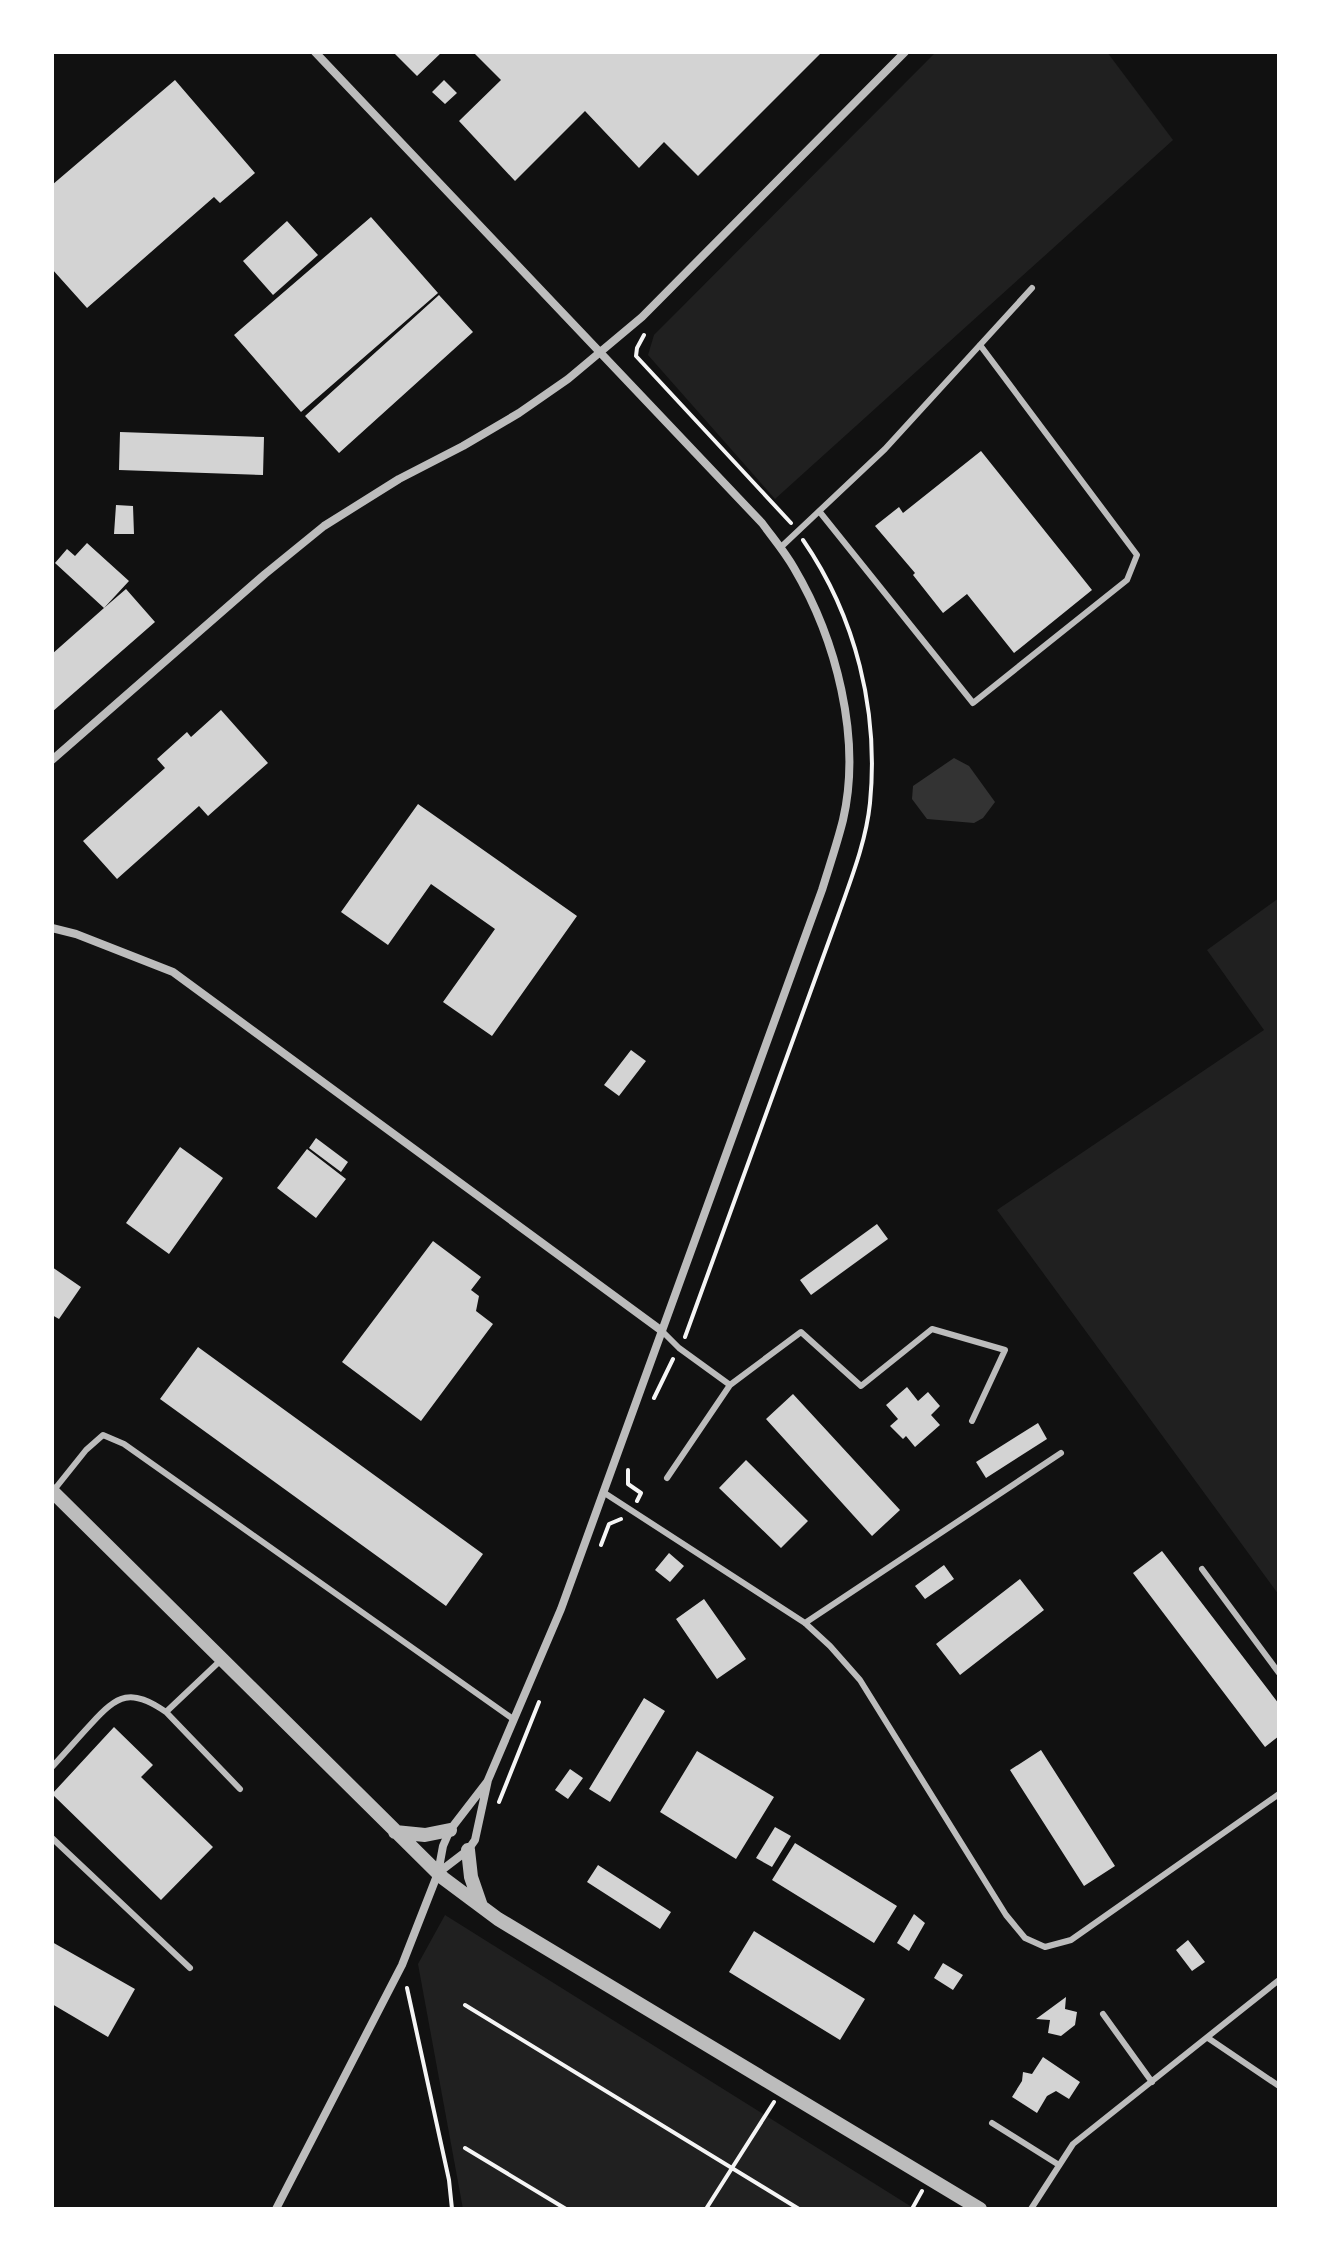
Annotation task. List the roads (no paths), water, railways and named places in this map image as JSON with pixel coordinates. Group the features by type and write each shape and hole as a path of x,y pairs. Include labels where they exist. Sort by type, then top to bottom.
{"street":[{"path":"315,52 762,523 794,567 821,620 837,666 846,721 848,769 844,818 822,890 561,1609 488,1780 481,1824 475,1840 468,1850 438,1873"},
{"path":"52,760 324,526 385,486 519,413 600,353 642,317 905,52"},
{"path":"52,928 76,934 173,972 662,1331"},
{"path":"52,1492 438,1873 481,1906 980,2209"},
{"path":"276,2209 402,1965 438,1873 443,1846 450,1830 488,1780"},
{"path":"395,1832 425,1835 450,1830"},
{"path":"468,1850 471,1877 481,1906"}],"lane":[{"path":"780,548 885,449 1032,288"},
{"path":"819,511 973,703 1127,580 1137,555 980,345"},
{"path":"667,1478 730,1385 801,1332 861,1386 932,1329 1005,1350 972,1421"},
{"path":"662,1331 679,1348 730,1385"},
{"path":"52,1492 86,1450 103,1435 124,1444 513,1719"},
{"path":"805,1623 1061,1453"},
{"path":"603,1492 805,1623 830,1646 860,1680 1006,1915 1025,1938 1045,1947 1071,1940 1279,1794"},
{"path":"1202,1569 1279,1673"},
{"path":"166,1712 223,1658"},
{"path":"52,1767 111,1702 128,1697 149,1701 166,1712 240,1789"},
{"path":"52,1838 190,1968"},
{"path":"1031,2209 1073,2144 1279,1980"},
{"path":"1103,2014 1152,2082"},
{"path":"1208,2038 1279,2086"},
{"path":"992,2123 1059,2165"}]}
